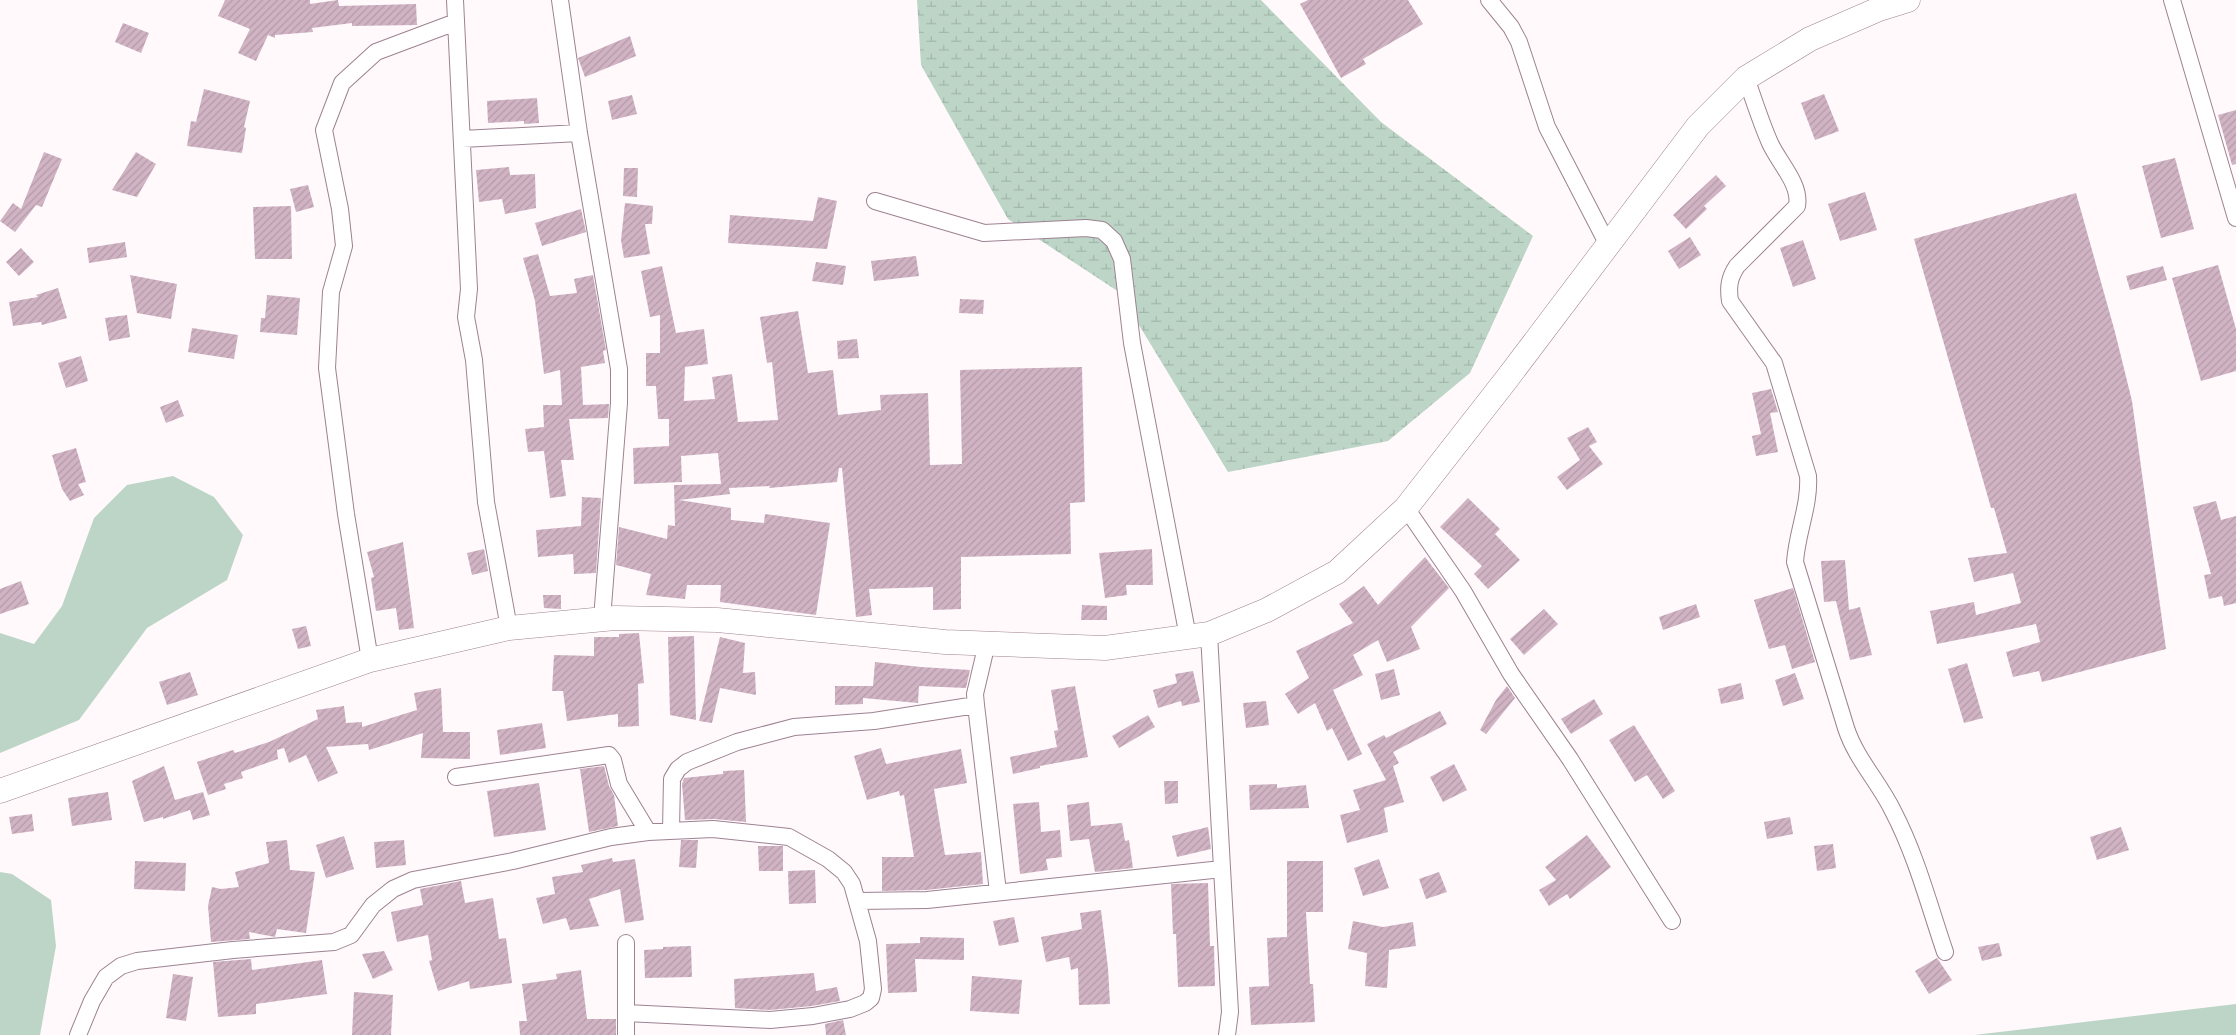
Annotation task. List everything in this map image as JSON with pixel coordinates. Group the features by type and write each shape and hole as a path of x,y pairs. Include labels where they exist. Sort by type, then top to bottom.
{"main road":[{"path":"0,791 370,660 510,628 602,619 716,620 945,642 1105,648 1199,636 1267,610 1337,572 1406,508 1698,126 1746,78 1810,39 1880,9 1908,0"}],"street":[{"path":"455,0 469,289 466,317 474,360 486,502 510,628"},
{"path":"560,0 579,133 619,368 618,413 602,619"},
{"path":"1489,0 1511,27 1518,42 1547,127 1608,246"},
{"path":"2172,0 2236,218"},
{"path":"370,660 346,514 327,368 331,292 344,246 340,210 324,130 342,83 376,52 456,22"},
{"path":"1746,78 1770,144 1796,188 1799,198 1797,206 1736,266 1730,276 1728,289 1730,301 1774,363 1808,476 1809,491 1795,562 1848,734 1856,751 1893,810 1908,843 1945,952"},
{"path":"462,139 579,133"},
{"path":"875,201 984,233 1086,228 1102,230 1114,241 1122,259 1132,343 1199,636 1222,869 1230,1012 1227,1035"},
{"path":"1406,508 1463,592 1511,674 1570,759 1672,921"},
{"path":"987,643 975,694 998,892"},
{"path":"671,830 672,779 678,769 687,762 738,742 794,727 874,721 976,705"},
{"path":"456,777 609,755 613,760 619,784 648,832"},
{"path":"78,1035 92,1001 106,977 120,966 137,961 233,950 334,942 351,935 373,905 393,889 413,880 513,861 611,837 671,830 713,829 789,836 828,859 844,872 852,884 868,941 873,989 871,998 865,1003 850,1009 813,1016 770,1020 626,1013"},
{"path":"858,901 927,900 1222,869"},
{"path":"626,943 626,1035"}],"green space":[{"path":"917,0 1261,0 1381,122 1533,236 1470,373 1388,441 1228,472 1119,292 1008,219 921,65"},
{"path":"173,476 214,497 243,535 227,580 147,628 79,720 0,753 0,633 34,644 62,606 94,518 127,485"},
{"path":"0,872 12,874 51,900 56,946 40,1035 0,1035"},
{"path":"2236,1004 2236,1035 1974,1035"}],"building":[{"path":"225,0 310,0 310,4 338,0 339,6 416,4 417,25 352,26 352,23 312,28 313,32 275,35 275,38 268,35 256,61 238,53 250,29 218,16"},
{"path":"1308,0 1408,0 1423,24 1363,59 1366,64 1341,78 1300,4"},
{"path":"123,23 149,33 141,53 115,42"},
{"path":"630,36 636,56 585,77 578,58"},
{"path":"204,89 250,101 244,127 246,128 242,153 187,146 191,121 196,122"},
{"path":"1824,94 1839,131 1815,140 1801,103"},
{"path":"632,95 637,114 612,120 608,101"},
{"path":"537,98 539,123 524,124 524,121 488,123 487,101"},
{"path":"2236,110 2236,164 2232,165 2218,115"},
{"path":"44,152 62,159 42,207 36,205 15,232 0,221 13,203 21,209"},
{"path":"136,152 156,164 137,197 112,190"},
{"path":"2175,158 2194,229 2161,238 2142,166"},
{"path":"509,167 510,175 535,174 536,208 505,214 502,199 479,202 476,170"},
{"path":"624,168 638,168 637,197 623,196"},
{"path":"1716,175 1726,186 1704,206 1707,209 1686,229 1673,215"},
{"path":"308,185 314,207 296,212 290,189"},
{"path":"1865,192 1877,230 1840,241 1828,204"},
{"path":"2076,193 2115,332 2132,401 2166,649 2042,682 2039,671 2013,677 2006,652 2040,642 2036,624 1937,644 1930,611 1974,602 1976,615 2021,603 2013,573 1974,582 1968,558 2007,553 1994,508 1991,508 1914,239"},
{"path":"818,197 837,201 827,249 728,243 730,215 813,221"},
{"path":"625,203 653,206 652,224 645,224 650,254 624,258 621,240"},
{"path":"291,206 292,259 255,259 253,207"},
{"path":"581,209 586,232 542,246 535,223"},
{"path":"1690,237 1701,255 1679,269 1668,251"},
{"path":"1803,240 1816,279 1793,287 1780,248"},
{"path":"125,242 127,257 89,263 87,248"},
{"path":"21,248 34,262 19,276 6,262"},
{"path":"538,254 550,296 577,293 574,279 593,275 606,350 603,351 605,363 581,367 583,405 609,404 608,418 569,419 574,460 561,460 566,496 550,498 544,451 528,452 525,429 544,427 543,405 562,405 560,370 544,374 535,301 523,258"},
{"path":"916,256 919,276 874,281 871,261"},
{"path":"816,262 846,266 843,285 812,281"},
{"path":"2218,265 2236,329 2236,371 2201,381 2172,278"},
{"path":"662,266 676,333 704,329 708,364 685,367 684,401 715,399 712,377 732,374 738,422 778,420 772,362 767,363 760,317 798,311 808,373 833,370 838,415 881,410 880,395 928,393 930,465 962,464 960,370 1082,367 1085,502 1070,503 1071,554 961,557 961,609 933,610 933,587 869,589 872,615 856,617 842,468 839,468 837,482 769,488 770,486 729,488 730,494 679,500 731,508 731,520 764,523 765,514 830,523 816,615 720,602 721,585 687,585 685,599 646,595 651,574 616,565 619,527 667,539 668,525 675,526 674,485 721,484 718,453 681,456 682,482 634,484 633,448 669,446 669,419 658,419 656,386 646,386 646,353 660,353 660,315 650,317 641,271"},
{"path":"2163,266 2167,280 2130,290 2126,276"},
{"path":"130,275 177,284 171,319 137,313"},
{"path":"58,288 67,318 42,325 41,322 13,326 9,302 38,297 36,295"},
{"path":"267,295 300,298 297,335 260,332 261,318 265,318"},
{"path":"960,299 984,300 983,314 959,313"},
{"path":"127,315 130,337 109,341 105,318"},
{"path":"192,328 238,335 234,359 188,352"},
{"path":"857,339 859,358 838,359 837,341"},
{"path":"81,356 88,381 66,388 58,363"},
{"path":"1771,389 1778,412 1770,413 1778,452 1756,456 1752,436 1761,434 1752,393"},
{"path":"178,400 184,416 166,423 160,407"},
{"path":"1588,427 1597,442 1589,446 1603,464 1567,490 1557,477 1580,460 1567,438"},
{"path":"76,448 86,482 78,484 84,495 70,501 62,489 52,455"},
{"path":"582,497 601,498 596,573 574,574 573,554 538,557 536,530 581,526"},
{"path":"1468,498 1500,529 1495,534 1520,560 1488,589 1474,574 1482,566 1440,527"},
{"path":"2216,501 2221,520 2236,516 2236,603 2224,606 2222,596 2209,599 2204,575 2211,574 2193,507"},
{"path":"403,542 414,628 399,630 396,608 376,611 371,578 374,577 367,552"},
{"path":"484,549 488,571 472,575 467,553"},
{"path":"1152,549 1153,585 1126,585 1127,595 1105,598 1099,553"},
{"path":"1425,557 1449,588 1411,627 1420,649 1387,662 1378,640 1353,655 1363,675 1333,690 1362,754 1348,761 1332,728 1327,731 1315,703 1298,714 1285,694 1309,678 1296,651 1353,623 1339,604 1364,586 1378,605"},
{"path":"1845,560 1849,610 1860,607 1872,655 1850,660 1836,601 1824,602 1821,561"},
{"path":"21,581 29,604 0,614 0,589"},
{"path":"1793,588 1815,662 1792,669 1785,645 1769,649 1754,600"},
{"path":"543,595 561,595 561,609 544,608"},
{"path":"1696,604 1700,617 1663,630 1659,617"},
{"path":"1082,605 1107,606 1107,620 1081,620"},
{"path":"1544,609 1558,624 1524,655 1510,639"},
{"path":"306,626 311,646 298,649 292,629"},
{"path":"639,633 644,683 638,684 639,726 618,727 618,714 567,721 563,691 552,691 554,655 594,656 594,637 619,637 619,634"},
{"path":"694,636 696,720 670,715 668,637"},
{"path":"720,637 745,643 743,673 755,672 756,695 720,688 712,723 699,721"},
{"path":"875,662 970,670 966,688 919,686 918,703 863,698 863,704 835,705 835,686 873,686"},
{"path":"1967,663 1983,718 1964,723 1948,669"},
{"path":"1394,669 1400,695 1381,700 1375,674"},
{"path":"1193,671 1200,702 1182,706 1181,701 1158,708 1153,690 1177,683 1175,674"},
{"path":"190,672 198,695 167,705 159,682"},
{"path":"1795,673 1804,699 1783,706 1775,680"},
{"path":"1741,683 1744,699 1721,704 1718,689"},
{"path":"1075,686 1088,757 1040,766 1040,768 1013,774 1010,757 1057,747 1054,731 1058,730 1051,690"},
{"path":"1507,686 1515,698 1486,734 1480,730 1496,700"},
{"path":"441,688 443,732 470,732 470,759 421,758 423,733 369,750 368,744 326,747 338,773 318,782 306,755 289,763 284,748 277,750 278,759 241,772 243,778 224,784 226,789 208,795 197,762 233,750 235,753 269,742 318,719 316,710 344,706 346,723 362,722 362,727 417,710 414,693"},
{"path":"1594,699 1603,714 1571,734 1561,719"},
{"path":"1266,701 1269,725 1246,728 1243,703"},
{"path":"1440,711 1447,724 1393,752 1399,763 1393,766 1404,802 1384,808 1388,832 1347,843 1340,815 1360,810 1353,790 1386,780 1367,744 1384,735 1386,738"},
{"path":"1148,715 1155,727 1119,748 1112,736"},
{"path":"542,723 546,748 500,755 497,730"},
{"path":"1634,725 1675,791 1663,799 1647,775 1635,782 1609,740"},
{"path":"881,748 886,764 961,749 967,783 934,789 945,855 981,852 983,884 926,890 882,891 882,857 914,857 904,795 900,796 899,791 867,800 854,756"},
{"path":"1454,764 1467,790 1443,802 1430,777"},
{"path":"164,766 175,800 203,792 210,815 193,820 190,810 163,819 163,817 144,822 132,781"},
{"path":"604,766 609,786 614,795 618,826 589,832 580,769"},
{"path":"744,770 746,822 714,819 685,820 682,784 684,778 723,774 723,771"},
{"path":"1164,781 1178,781 1178,803 1165,804"},
{"path":"539,783 546,830 494,837 487,791"},
{"path":"1277,784 1277,788 1306,785 1309,808 1250,810 1249,785"},
{"path":"108,792 112,820 72,826 68,798"},
{"path":"1039,802 1041,832 1060,830 1062,857 1046,859 1048,870 1020,874 1013,804"},
{"path":"1089,802 1091,826 1122,823 1125,841 1129,840 1133,868 1095,872 1089,839 1070,841 1067,805"},
{"path":"32,814 34,831 12,834 9,817"},
{"path":"1790,817 1793,834 1767,839 1764,822"},
{"path":"1208,827 1211,849 1177,857 1172,836"},
{"path":"2121,827 2129,850 2097,860 2090,837"},
{"path":"1587,835 1611,867 1570,899 1567,894 1549,906 1539,890 1556,880 1545,867"},
{"path":"344,836 354,869 326,878 316,845"},
{"path":"287,840 290,870 315,872 306,933 277,929 275,937 249,932 250,939 211,942 208,906 212,887 221,889 239,887 235,872 269,863 266,842"},
{"path":"404,840 406,865 376,868 374,842"},
{"path":"681,840 698,840 696,868 679,867"},
{"path":"1833,844 1836,868 1817,871 1814,846"},
{"path":"758,846 783,846 783,871 759,871"},
{"path":"612,858 613,862 635,859 644,920 625,923 620,889 589,899 599,926 570,930 566,918 543,924 536,898 555,894 552,877 583,872 581,865"},
{"path":"1379,859 1389,888 1363,896 1354,868"},
{"path":"135,861 186,863 185,891 134,889"},
{"path":"1287,861 1323,861 1323,912 1306,912 1310,984 1313,984 1315,1022 1251,1025 1249,987 1269,986 1267,938 1287,937"},
{"path":"815,870 816,903 789,904 788,871"},
{"path":"1439,872 1447,892 1426,899 1419,879"},
{"path":"461,881 465,903 493,898 499,939 506,938 512,983 470,989 469,981 438,991 429,961 432,960 428,935 397,942 391,912 423,905 420,889"},
{"path":"1208,883 1210,946 1214,946 1215,986 1178,987 1176,934 1173,934 1171,884"},
{"path":"1101,910 1110,1004 1079,1005 1078,968 1071,970 1069,957 1046,962 1041,937 1082,929 1080,913"},
{"path":"1014,917 1019,942 999,946 993,921"},
{"path":"1353,921 1383,927 1413,922 1416,946 1389,950 1387,988 1365,986 1367,953 1348,949"},
{"path":"920,937 964,938 964,960 915,959 917,992 888,993 886,944 920,943"},
{"path":"1999,943 2002,956 1982,961 1978,947"},
{"path":"691,946 692,977 645,978 644,950"},
{"path":"384,951 393,970 373,979 362,954"},
{"path":"1937,958 1952,980 1929,994 1915,971"},
{"path":"251,959 252,970 322,960 327,994 256,1004 256,1014 218,1017 213,962"},
{"path":"581,970 587,1019 616,1019 616,1035 520,1035 519,1021 527,1021 522,984 557,979 556,974"},
{"path":"814,973 816,991 837,987 840,1001 770,1010 735,1008 734,979"},
{"path":"173,974 193,977 186,1021 166,1018"},
{"path":"972,976 1022,980 1019,1014 970,1011"},
{"path":"354,992 393,995 391,1035 352,1035"},
{"path":"843,1020 846,1035 826,1035 825,1024"}]}
